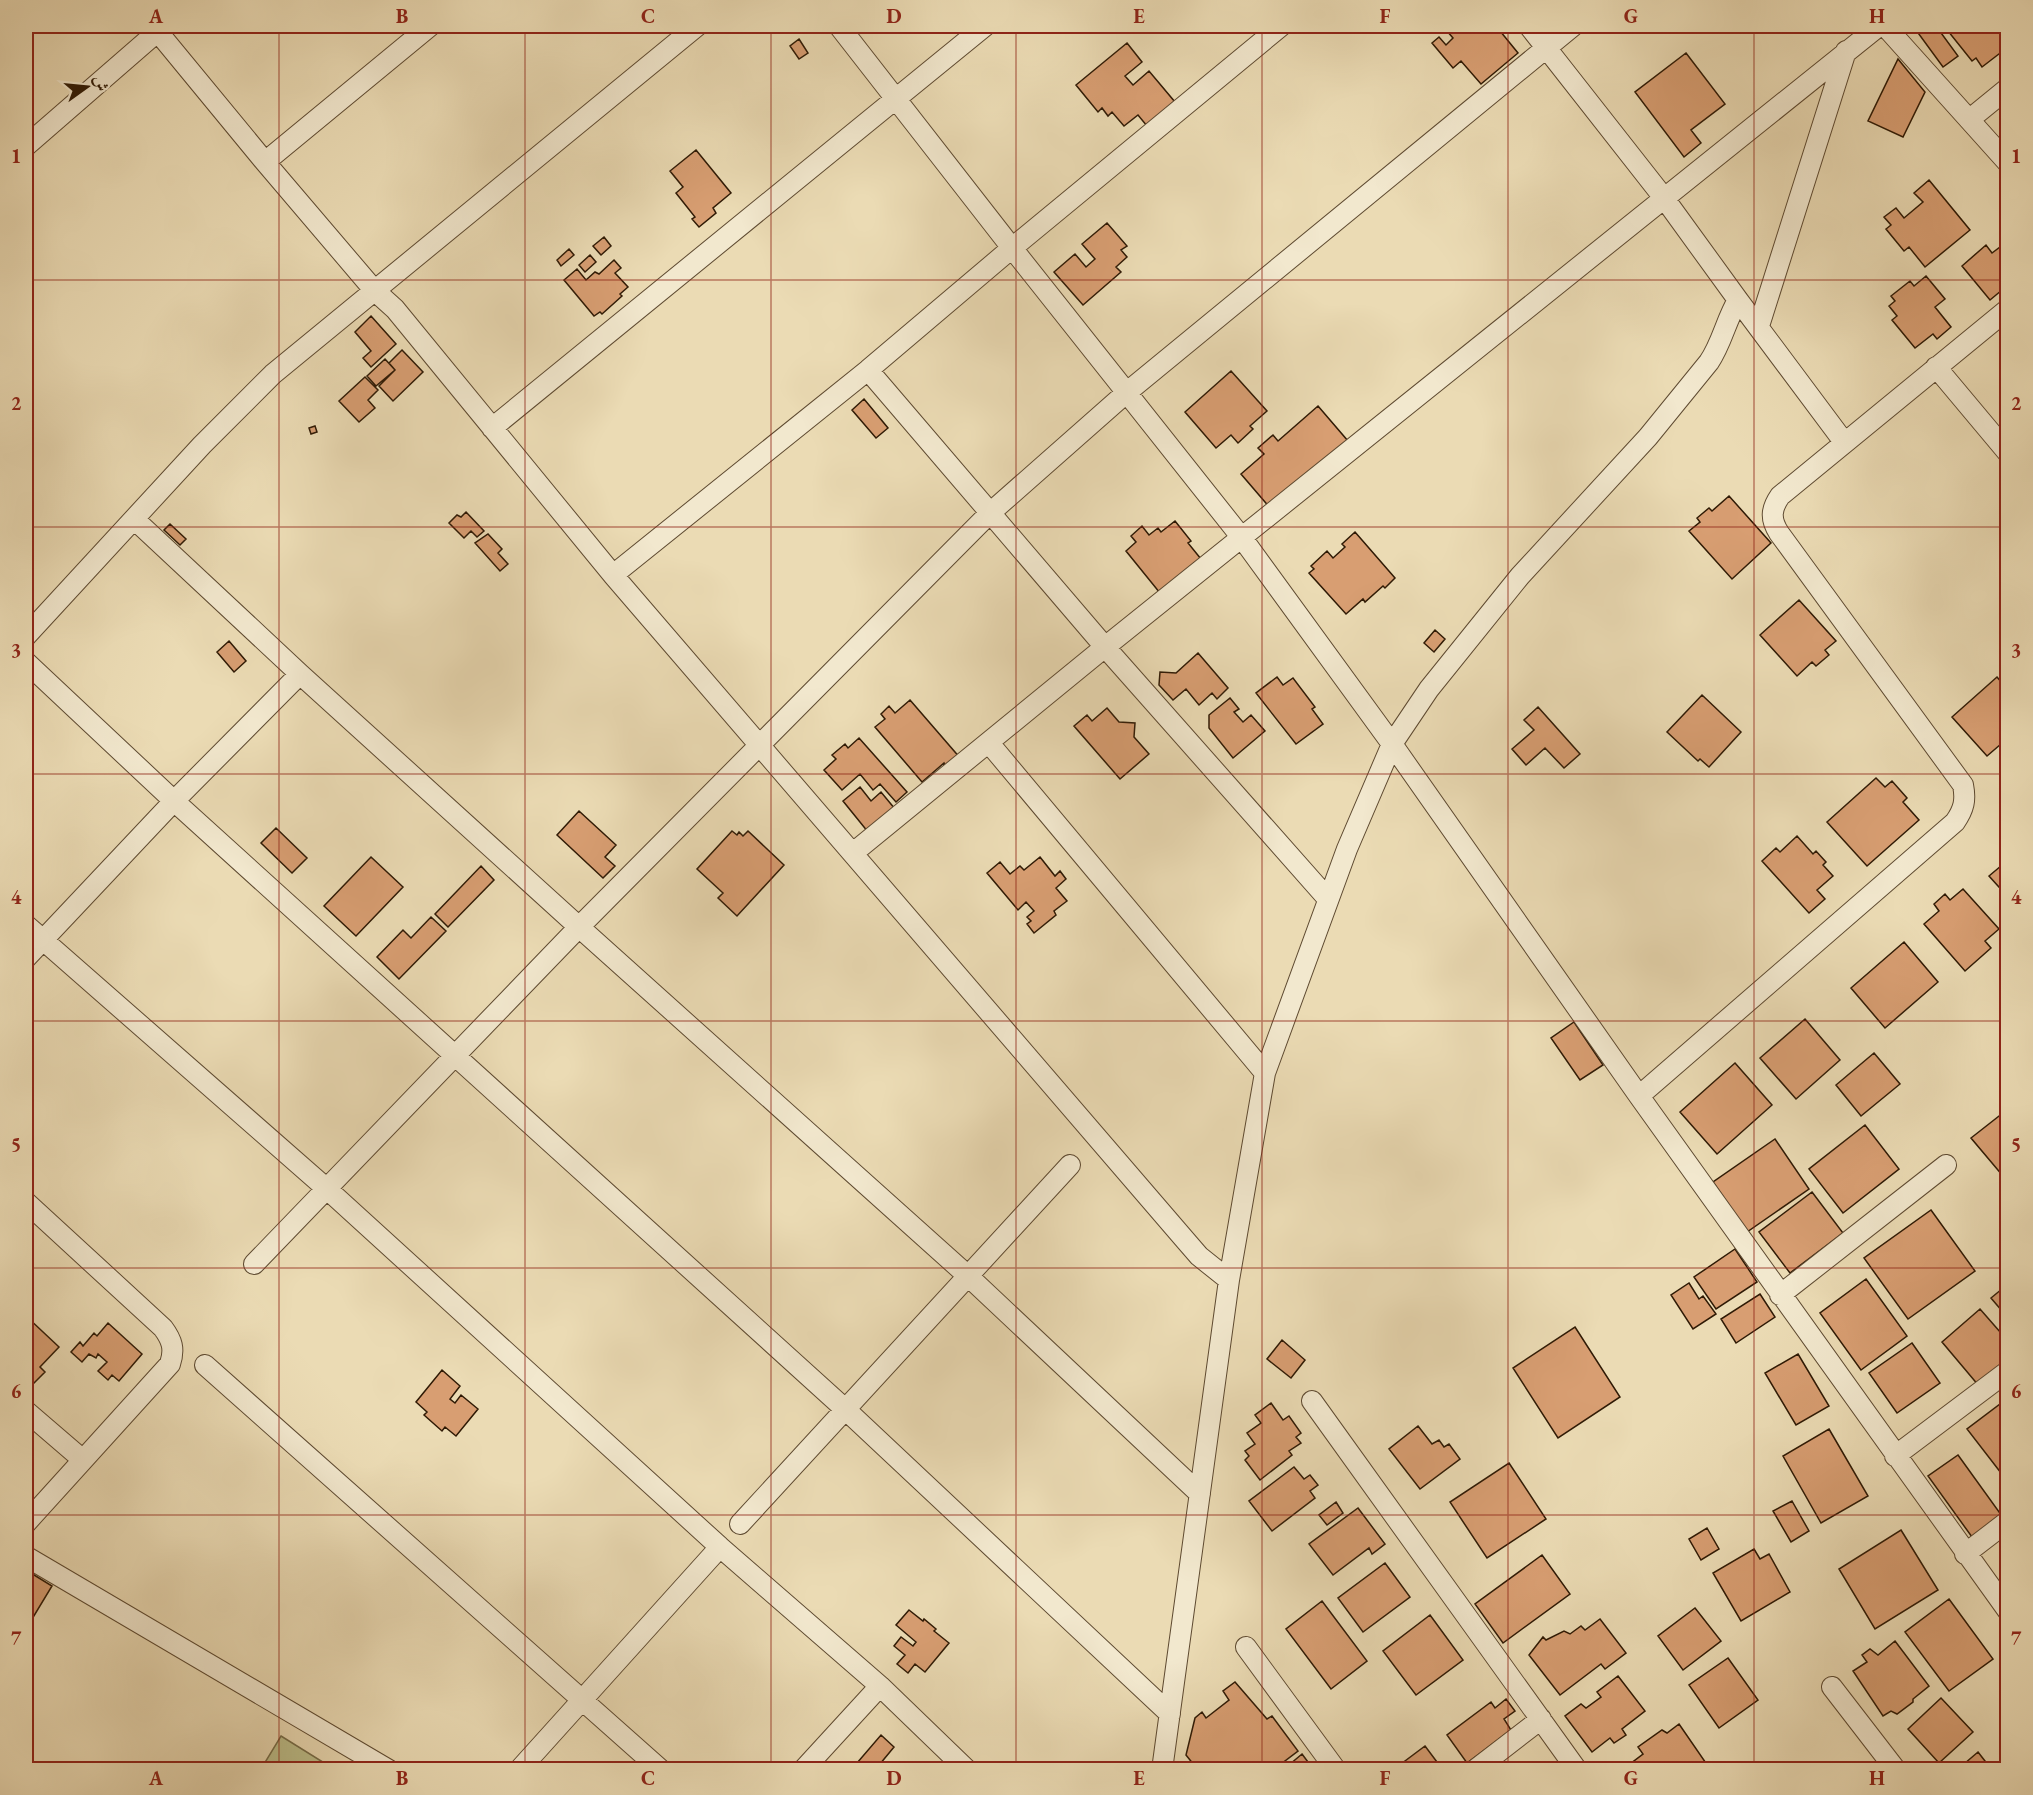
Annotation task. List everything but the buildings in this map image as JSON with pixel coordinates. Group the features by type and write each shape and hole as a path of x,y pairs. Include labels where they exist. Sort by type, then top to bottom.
{"street":[{"path":"265,162 430,26"},
{"path":"26,636 202,445 273,374 697,26"},
{"path":"839,26 1242,538 1392,744 1894,1456 2007,1611"},
{"path":"492,428 985,26"},
{"path":"613,575 868,370 1281,26"},
{"path":"1529,26 1664,198 1844,442"},
{"path":"254,1264 579,927 990,513 1126,393 1573,26"},
{"path":"853,853 1105,647 1879,26"},
{"path":"1885,26 2007,163"},
{"path":"26,146 158,27 265,162 374,290 395,309 613,575 1199,1256 1229,1280"},
{"path":"1759,326 1846,51"},
{"path":"1970,119 2007,88"},
{"path":"1162,1770 1229,1280 1265,1073 1347,849 1392,744 1429,689 1520,576 1648,437 1709,362 1716,352 1738,300"},
{"path":"1639,1096 1946,830 1963,811 1966,798 1963,785 1773,524 1772,514 1774,504 1780,496 2007,309"},
{"path":"1936,367 2007,453"},
{"path":"868,370 1105,647 1328,899"},
{"path":"134,519 300,674 968,1276 1200,1494"},
{"path":"26,662 174,801 846,1409 1170,1714"},
{"path":"26,958 174,801 300,674"},
{"path":"989,742 1265,1073"},
{"path":"26,925 327,1189 720,1547 880,1686 967,1770"},
{"path":"740,1524 1070,1165"},
{"path":"1780,1294 1946,1165"},
{"path":"26,1202 163,1328 172,1341 173,1356 170,1364 26,1523"},
{"path":"205,1365 661,1770"},
{"path":"1894,1456 2007,1371"},
{"path":"1312,1401 1577,1770"},
{"path":"26,1411 83,1460"},
{"path":"1965,1554 2007,1521"},
{"path":"519,1770 720,1547"},
{"path":"27,1557 389,1770"},
{"path":"1246,1647 1336,1770"},
{"path":"803,1770 880,1686"},
{"path":"1832,1687 1896,1770"},
{"path":"1475,1770 1541,1719"}],"green space":[{"path":"281,1736 334,1769 261,1769"}]}
